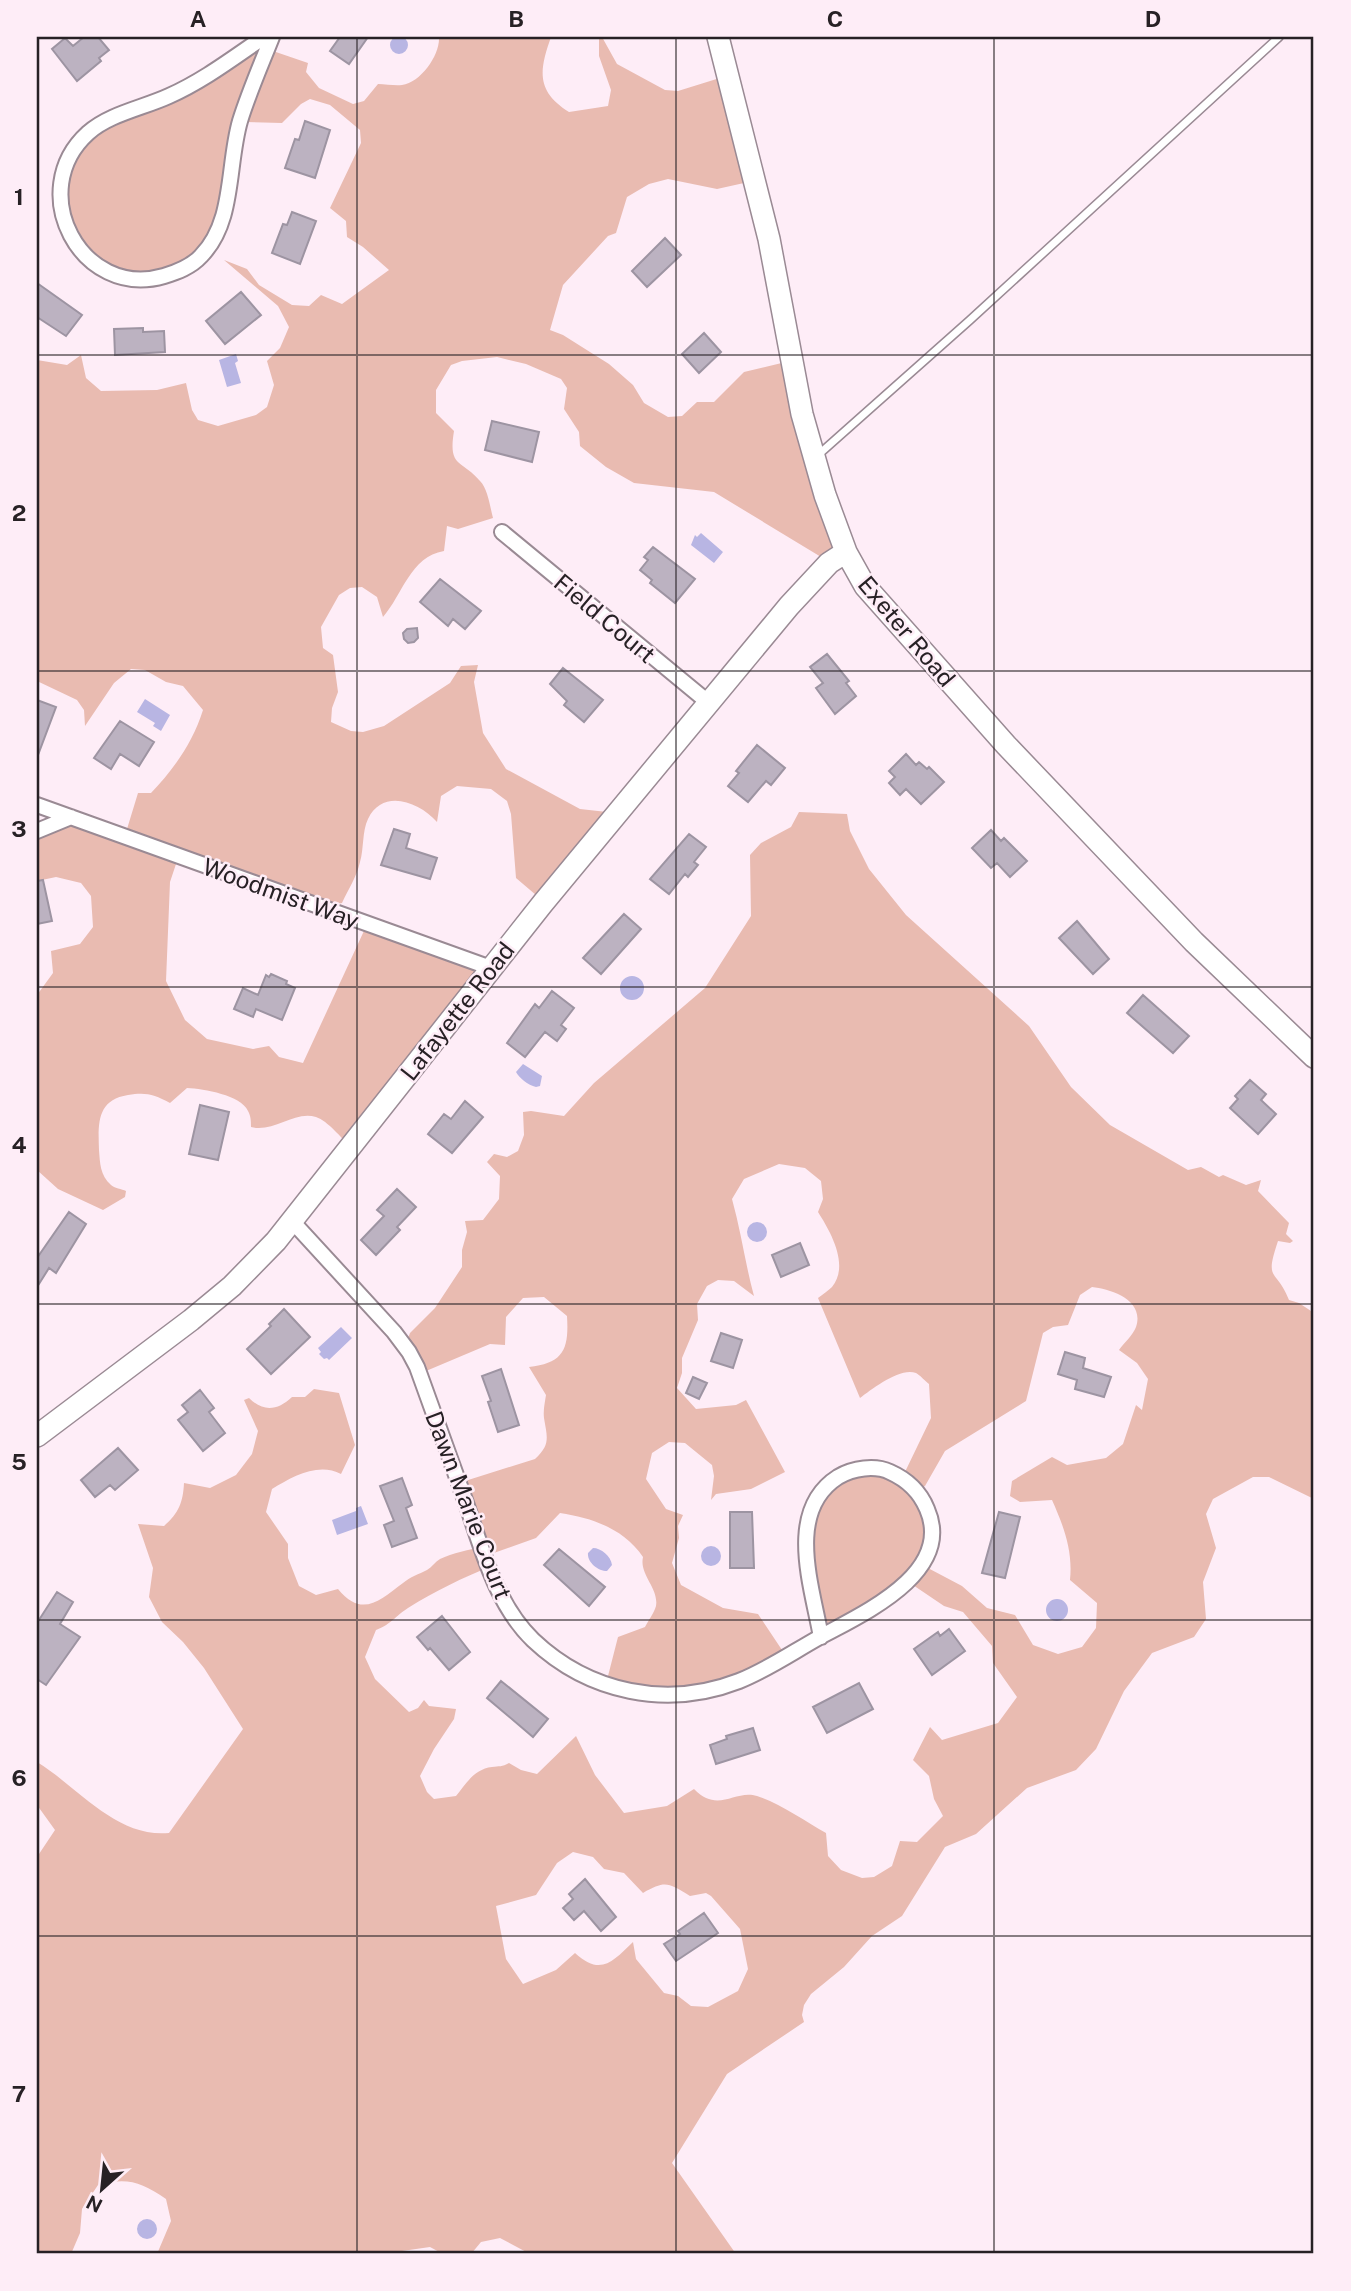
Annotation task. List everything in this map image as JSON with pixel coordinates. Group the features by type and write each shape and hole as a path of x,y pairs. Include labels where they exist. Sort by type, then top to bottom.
{"street":[{"path":"264,37 196,82 170,96 113,118 88,133 70,155 61,180 60,206 67,231 82,253 102,269 127,278 153,279 178,272 200,258 216,237 226,210 240,122 272,37"},
{"name":"Exeter Road","path":"718,37 769,239 796,387 814,459 846,552 865,586 997,735 1194,942 1314,1057"},
{"name":"Field Court","path":"502,532 709,704"},
{"name":"Lafayette Road","path":"37,1436 223,1293 276,1241 491,968 789,606 829,563 846,552"},
{"name":"Woodmist Way","path":"37,805 491,968"},
{"path":"37,831 71,817"},
{"name":"Dawn Marie Court","path":"292,1221 394,1332 409,1352 417,1367 494,1580 516,1620 548,1653 566,1666 607,1686 652,1695 697,1693 741,1680 821,1637 876,1607 898,1591 925,1560 932,1539 930,1517 922,1497 907,1481 887,1471 866,1468 844,1473 826,1485 813,1502 807,1520 806,1540 821,1637"}],"lane":[{"path":"814,459 1279,37"}],"shaded area":[{"path":"439,37 551,37 544,60 543,79 551,96 569,112 608,106 611,90 599,56 599,37 602,37 617,64 665,90 678,91 723,77 753,181 717,189 668,179 649,184 627,197 616,233 608,236 563,285 550,330 563,335 609,364 633,385 644,403 668,417 682,416 697,402 714,402 744,372 790,361 845,548 831,563 714,492 634,483 606,467 580,446 579,432 564,409 567,388 561,379 526,364 497,357 451,365 436,390 436,413 454,431 453,451 458,462 483,484 493,518 458,529 447,526 444,551 432,555 415,568 383,617 377,597 362,587 350,588 339,595 321,627 323,648 333,655 338,692 332,708 331,722 351,731 363,732 384,726 450,683 461,666 478,665 474,682 483,733 506,769 580,809 616,813 543,901 516,878 511,814 507,801 491,789 457,786 441,796 437,822 421,809 401,801 392,801 375,809 366,824 359,867 342,903 336,904 180,852 170,882 166,981 185,1020 207,1039 253,1049 269,1046 279,1057 303,1063 369,920 374,918 440,943 483,970 350,1146 330,1126 316,1117 300,1116 267,1127 251,1127 250,1115 244,1105 230,1097 203,1090 187,1088 170,1103 145,1094 128,1095 110,1102 105,1107 100,1122 100,1164 111,1185 126,1191 125,1197 103,1210 58,1189 37,1170 37,995 53,973 51,951 80,944 93,927 91,896 81,883 56,877 37,881 37,824 61,809 122,830 127,829 138,793 151,793 167,774 188,744 203,710 183,686 166,682 145,670 131,669 114,683 85,726 84,710 77,700 37,681 37,360 67,365 81,355 86,378 101,391 157,390 186,383 192,410 198,420 218,426 256,415 267,407 274,385 267,361 280,348 289,327 278,306 224,260 247,269 259,285 292,305 309,306 321,295 342,304 389,270 347,237 346,221 330,208 361,143 360,130 330,105 310,99 282,123 244,122 223,229 176,271 148,274 121,270 108,264 88,248 66,209 65,179 89,130 211,72 258,43 308,63 306,72 319,88 353,104 364,101 378,84 402,85 416,79 433,59"},
{"path":"799,812 847,814 850,831 869,869 906,915 1029,1026 1071,1087 1110,1125 1188,1170 1201,1167 1219,1177 1223,1175 1246,1185 1261,1180 1258,1191 1289,1223 1286,1234 1293,1241 1278,1241 1272,1263 1273,1274 1289,1300 1314,1313 1314,1499 1269,1477 1253,1477 1213,1499 1206,1514 1216,1548 1203,1582 1206,1619 1194,1637 1152,1653 1124,1691 1096,1749 1076,1770 1027,1788 976,1834 945,1847 902,1916 872,1936 844,1967 811,1994 804,2005 804,2022 727,2074 672,2163 736,2254 530,2254 500,2238 481,2242 471,2254 443,2254 430,2247 393,2254 157,2254 171,2221 166,2199 141,2185 117,2181 98,2185 82,2209 80,2233 71,2254 37,2254 37,1857 55,1830 37,1805 37,1762 115,1819 132,1828 169,1833 243,1729 204,1668 162,1622 149,1597 153,1568 138,1524 164,1526 179,1507 184,1483 210,1488 236,1475 252,1454 258,1431 244,1400 249,1398 260,1406 271,1408 292,1397 305,1397 314,1389 339,1393 355,1445 341,1474 314,1470 272,1489 266,1512 288,1544 288,1558 299,1586 316,1595 338,1589 355,1603 370,1604 427,1570 440,1559 483,1546 465,1481 535,1459 544,1449 547,1440 544,1415 546,1395 529,1367 550,1362 562,1352 567,1337 567,1316 544,1297 523,1298 506,1317 505,1345 490,1344 426,1371 407,1341 410,1333 435,1308 462,1267 462,1250 467,1232 465,1221 483,1220 499,1199 500,1176 487,1162 494,1154 507,1157 518,1151 524,1135 523,1112 564,1116 594,1083 705,988 751,916 750,855 761,843 791,827","holes":["779,1164 805,1168 821,1181 823,1199 818,1212 836,1248 839,1269 832,1287 818,1298 860,1398 902,1373 916,1373 929,1384 931,1418 904,1474 833,1476 810,1512 818,1622 820,1625 859,1614 910,1583 944,1606 963,1612 992,1646 993,1663 1017,1697 998,1723 942,1740 930,1727 913,1760 929,1776 934,1799 943,1816 917,1842 900,1841 892,1866 874,1877 862,1878 841,1870 828,1856 826,1833 757,1796 741,1795 711,1800 694,1789 667,1806 624,1813 595,1775 576,1736 537,1774 521,1770 509,1763 486,1768 471,1778 456,1796 434,1799 427,1792 420,1776 454,1719 456,1709 429,1706 424,1700 418,1708 409,1712 375,1679 365,1657 376,1630 428,1596 492,1566 491,1554 536,1538 560,1513 607,1526 627,1539 643,1557 644,1570 655,1593 656,1606 645,1627 618,1637 608,1676 612,1682 686,1692 750,1673 782,1650 758,1614 723,1608 681,1585 672,1563 679,1538 678,1526 683,1515 666,1509 646,1479 652,1453 669,1442 685,1443 712,1465 714,1476 711,1500 716,1494 751,1489 785,1472 746,1400 736,1405 696,1409 677,1388 682,1373 682,1358 698,1320 697,1304 707,1286 718,1280 734,1281 754,1296 732,1199 744,1179","1092,1287 1117,1293 1136,1310 1136,1327 1119,1350 1137,1363 1148,1379 1142,1410 1136,1405 1123,1444 1106,1458 1067,1465 1052,1457 1012,1481 1010,1496 1020,1502 1052,1500 1067,1539 1070,1580 1097,1603 1096,1628 1082,1647 1058,1654 1033,1645 1015,1615 987,1608 962,1586 926,1567 931,1508 921,1488 925,1486 945,1451 1026,1401 1043,1333 1053,1327 1068,1325 1080,1295","573,1852 593,1857 604,1869 624,1873 643,1893 657,1886 667,1885 690,1896 706,1893 711,1896 740,1929 748,1969 738,1991 708,2007 691,2006 678,1996 664,1993 636,1959 633,1942 606,1964 592,1964 575,1953 556,1970 523,1984 506,1959 496,1906 536,1895 557,1863"]}],"water":[{"path":"395,36 403,36 408,45 406,52 395,54 390,49 390,41"},
{"path":"236,354 238,361 235,363 241,383 227,387 219,360"},
{"path":"701,533 723,552 714,563 691,545 695,535 697,537"},
{"path":"145,699 170,715 161,731 153,726 155,723 137,712"},
{"path":"632,976 640,980 644,988 640,996 632,1000 624,996 620,988 624,980"},
{"path":"523,1064 542,1076 540,1086 530,1085 517,1074"},
{"path":"757,1222 764,1225 767,1232 764,1239 757,1242 750,1239 747,1232 750,1225"},
{"path":"341,1327 352,1338 329,1360 324,1359 318,1348"},
{"path":"361,1506 368,1524 337,1535 332,1520 356,1511 356,1508"},
{"path":"711,1546 718,1549 721,1556 718,1563 711,1566 704,1563 701,1556 704,1549"},
{"path":"593,1548 602,1551 610,1559 612,1565 607,1571 597,1568 589,1560 588,1553"},
{"path":"1057,1599 1065,1602 1068,1610 1065,1618 1057,1621 1049,1618 1046,1610 1049,1602"},
{"path":"147,2219 154,2222 157,2229 154,2236 147,2239 140,2236 137,2229 140,2222"}],"building":[{"path":"84,37 98,37 109,50 99,58 101,61 77,81 52,49 65,38 73,46"},
{"path":"340,37 368,37 349,64 330,51"},
{"path":"305,121 330,130 315,178 285,168 295,139 299,140"},
{"path":"292,212 316,221 300,264 272,253 283,224 287,225"},
{"path":"665,238 681,255 647,287 632,271"},
{"path":"37,283 82,315 66,336 37,317"},
{"path":"241,292 261,315 225,344 206,321"},
{"path":"143,328 143,332 164,331 165,352 115,355 114,329"},
{"path":"704,333 721,352 699,373 682,354"},
{"path":"492,421 539,432 532,462 485,450"},
{"path":"653,547 695,579 675,603 650,583 652,580 640,570 648,560 644,557"},
{"path":"440,579 481,611 465,629 453,619 448,626 420,602"},
{"path":"417,628 418,638 408,643 403,633 407,629"},
{"path":"827,654 849,681 846,683 856,696 835,714 816,688 823,683 810,667"},
{"path":"563,668 603,700 584,722 564,705 567,701 550,684"},
{"path":"37,700 56,707 38,755 37,755"},
{"path":"120,721 154,742 139,766 120,754 111,769 94,758"},
{"path":"757,745 785,768 771,785 766,781 748,802 728,786 739,773 736,771"},
{"path":"906,754 916,765 919,762 927,769 929,767 944,782 921,804 906,789 900,795 889,783 895,777 889,771"},
{"path":"394,829 410,834 406,848 437,858 430,879 381,865"},
{"path":"991,830 1001,841 1004,838 1027,861 1010,877 997,863 991,868 972,848"},
{"path":"689,834 706,847 694,862 698,865 688,877 685,874 669,894 650,879"},
{"path":"43,880 52,921 37,924 37,881"},
{"path":"624,914 641,929 601,974 583,958"},
{"path":"1077,921 1109,959 1093,974 1059,938"},
{"path":"271,974 295,988 282,1020 256,1009 253,1017 234,1009 243,988 258,995 266,975 269,977"},
{"path":"552,991 574,1008 561,1025 566,1029 557,1041 545,1032 525,1057 507,1043 535,1004 539,1008"},
{"path":"1143,995 1189,1036 1173,1053 1127,1013"},
{"path":"1250,1080 1266,1094 1261,1100 1276,1114 1258,1134 1230,1108 1238,1099 1235,1096"},
{"path":"465,1101 483,1117 452,1153 428,1134 444,1114 451,1119"},
{"path":"200,1105 229,1112 218,1160 189,1154"},
{"path":"397,1189 416,1207 397,1227 400,1230 376,1255 361,1240 384,1216 377,1210"},
{"path":"69,1212 86,1224 56,1273 49,1268 37,1287 37,1258"},
{"path":"800,1243 809,1265 781,1277 772,1255"},
{"path":"284,1309 310,1337 271,1374 247,1349"},
{"path":"721,1333 742,1340 733,1368 711,1361"},
{"path":"1065,1352 1085,1358 1083,1368 1111,1377 1104,1397 1075,1389 1077,1380 1058,1374"},
{"path":"501,1369 519,1425 498,1432 482,1376"},
{"path":"693,1377 707,1383 699,1399 686,1393"},
{"path":"200,1390 214,1408 209,1412 225,1433 203,1451 178,1420 188,1412 182,1405"},
{"path":"118,1448 138,1470 115,1490 110,1485 95,1497 81,1480"},
{"path":"402,1478 412,1505 406,1508 417,1538 392,1547 384,1525 394,1521 380,1486"},
{"path":"730,1512 752,1512 754,1568 730,1568"},
{"path":"999,1512 1020,1517 1005,1578 982,1573"},
{"path":"559,1549 605,1587 589,1606 544,1565"},
{"path":"57,1592 73,1602 60,1624 80,1637 46,1685 37,1679 37,1623"},
{"path":"442,1616 470,1652 449,1670 417,1637"},
{"path":"949,1629 965,1651 932,1675 914,1649 938,1632 940,1636"},
{"path":"501,1681 548,1719 533,1737 487,1698"},
{"path":"859,1683 873,1709 827,1733 813,1707"},
{"path":"753,1728 760,1750 716,1764 710,1745 727,1739 726,1736"},
{"path":"585,1879 616,1917 601,1931 584,1911 574,1920 563,1908 573,1899 569,1894"},
{"path":"704,1913 718,1933 676,1961 664,1944"}]}
